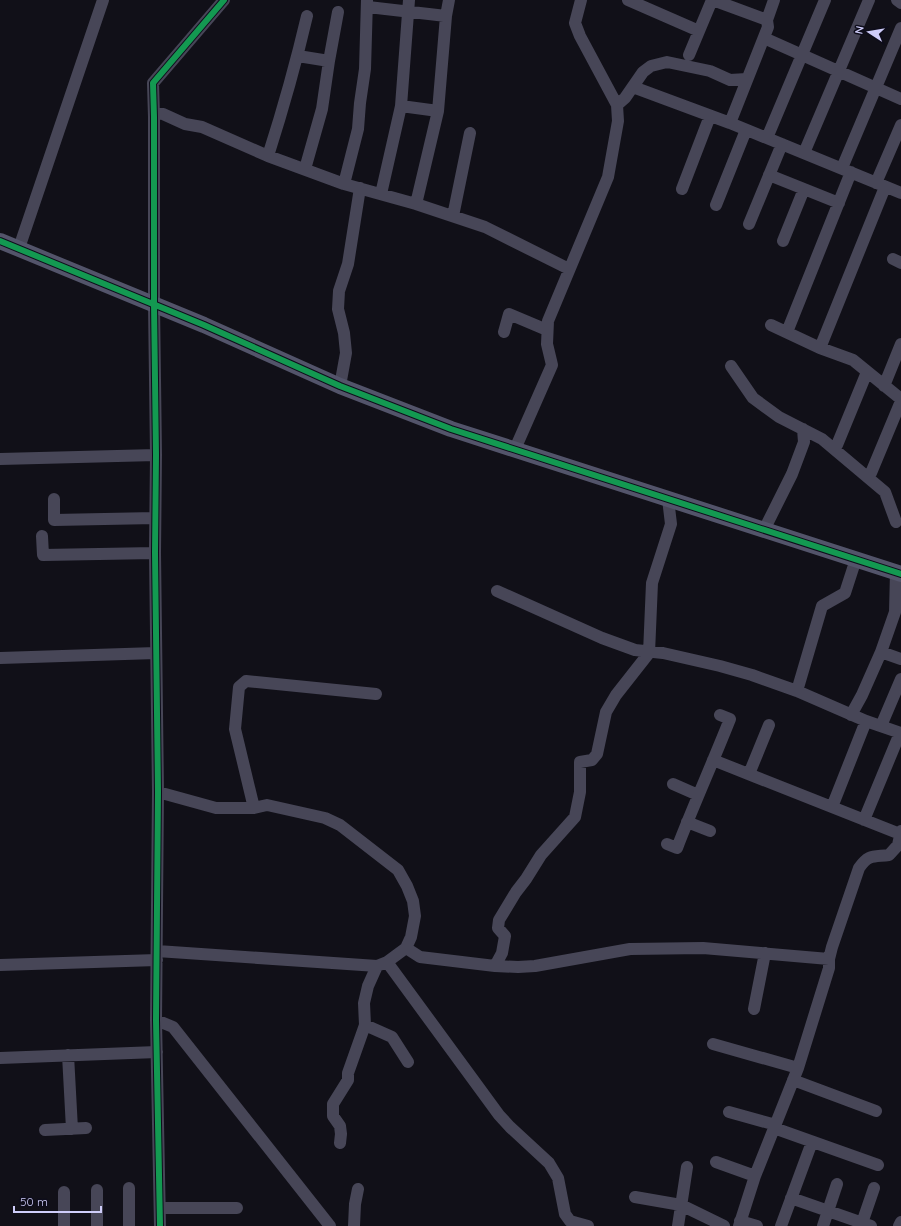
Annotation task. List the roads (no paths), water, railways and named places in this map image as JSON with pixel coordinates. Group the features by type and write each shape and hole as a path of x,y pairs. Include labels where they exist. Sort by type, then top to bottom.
{"street":[{"path":"19,248 103,0"},
{"path":"160,1226 156,1020 158,792 155,554 156,455 153,83 224,0"},
{"path":"416,204 438,111 446,16 449,0"},
{"path":"515,449 552,365 547,344 548,321 608,177 618,121 617,106 580,36 575,23 581,0"},
{"path":"628,0 699,31"},
{"path":"689,55 712,0 767,20"},
{"path":"730,123 768,27 767,20 774,0"},
{"path":"767,138 825,0"},
{"path":"804,153 868,0"},
{"path":"897,0 901,3"},
{"path":"344,184 358,129 365,69 368,3 409,6 446,16"},
{"path":"381,194 401,106 409,6"},
{"path":"305,169 322,109 338,12"},
{"path":"268,156 298,56 307,16"},
{"path":"787,332 839,203 846,170 876,88 901,28"},
{"path":"764,38 901,99"},
{"path":"298,56 329,61"},
{"path":"617,106 625,98 643,72 652,66 668,62 710,71 730,80 747,79"},
{"path":"633,87 730,123 901,193"},
{"path":"401,106 438,111"},
{"path":"154,118 163,114 185,124 202,127 268,156 344,184 416,204 485,227 569,269"},
{"path":"682,189 710,116"},
{"path":"820,348 881,185 901,125"},
{"path":"716,205 746,130"},
{"path":"453,216 470,133"},
{"path":"749,224 782,144"},
{"path":"769,175 839,203"},
{"path":"340,386 346,352 344,333 338,309 339,291 348,264 360,188"},
{"path":"783,241 804,189"},
{"path":"0,241 204,325 340,386 451,428 898,573 895,612 881,652 852,715"},
{"path":"504,332 509,314 547,330"},
{"path":"771,325 820,348 853,360 901,400 871,473"},
{"path":"884,386 901,344"},
{"path":"731,366 753,398 779,417 822,439 885,492 896,522"},
{"path":"838,445 867,372"},
{"path":"764,530 792,474 804,442 803,429"},
{"path":"0,459 156,455"},
{"path":"54,499 54,520 155,518"},
{"path":"495,966 502,953 505,936 498,928 499,920 516,892 542,855 575,817 580,792 580,762 592,760 597,754 606,712 616,695 648,652 652,583 671,524 668,499"},
{"path":"42,536 43,555 155,554"},
{"path":"797,691 822,606 845,593 856,559"},
{"path":"497,591 602,638 635,650 663,653 752,675 797,691 866,721 900,733 864,820"},
{"path":"881,652 901,659"},
{"path":"0,658 156,653"},
{"path":"881,726 901,679"},
{"path":"254,808 235,729 239,687 246,681 376,694"},
{"path":"667,844 677,848 730,719 720,715"},
{"path":"832,807 866,721"},
{"path":"749,774 769,725"},
{"path":"713,760 864,820 900,839 889,855 872,857 865,860 859,868 832,947 829,959 829,968 798,1068 755,1176 740,1223 757,1226"},
{"path":"673,784 698,795"},
{"path":"158,792 216,808 254,808 267,805 324,818 340,825 398,870 407,886 413,901 415,916 411,937 406,948 382,964 368,986 364,1004 365,1025 348,1073 348,1080 332,1104 333,1116 340,1126 340,1143"},
{"path":"687,822 710,831"},
{"path":"406,948 420,957 495,966 518,967 535,966 630,949 703,948 829,959"},
{"path":"754,1009 765,953"},
{"path":"0,965 157,955 382,964 499,1115 549,1164 558,1178 565,1214 570,1221 588,1226"},
{"path":"156,1020 173,1027 330,1226"},
{"path":"365,1025 392,1037 408,1062"},
{"path":"713,1044 798,1068"},
{"path":"0,1058 157,1052"},
{"path":"68,1055 72,1129"},
{"path":"793,1080 876,1111"},
{"path":"729,1112 775,1127 812,1142 878,1165"},
{"path":"45,1130 86,1128"},
{"path":"780,1226 812,1142"},
{"path":"716,1162 755,1176"},
{"path":"678,1226 687,1167"},
{"path":"823,1226 837,1184"},
{"path":"129,1188 130,1226"},
{"path":"791,1198 865,1225 874,1188"},
{"path":"354,1226 355,1204 358,1189"},
{"path":"97,1190 97,1226"},
{"path":"64,1192 64,1226"},
{"path":"635,1197 681,1205 724,1226"},
{"path":"160,1208 237,1208"},
{"path":"900,1226 901,1222"}]}
